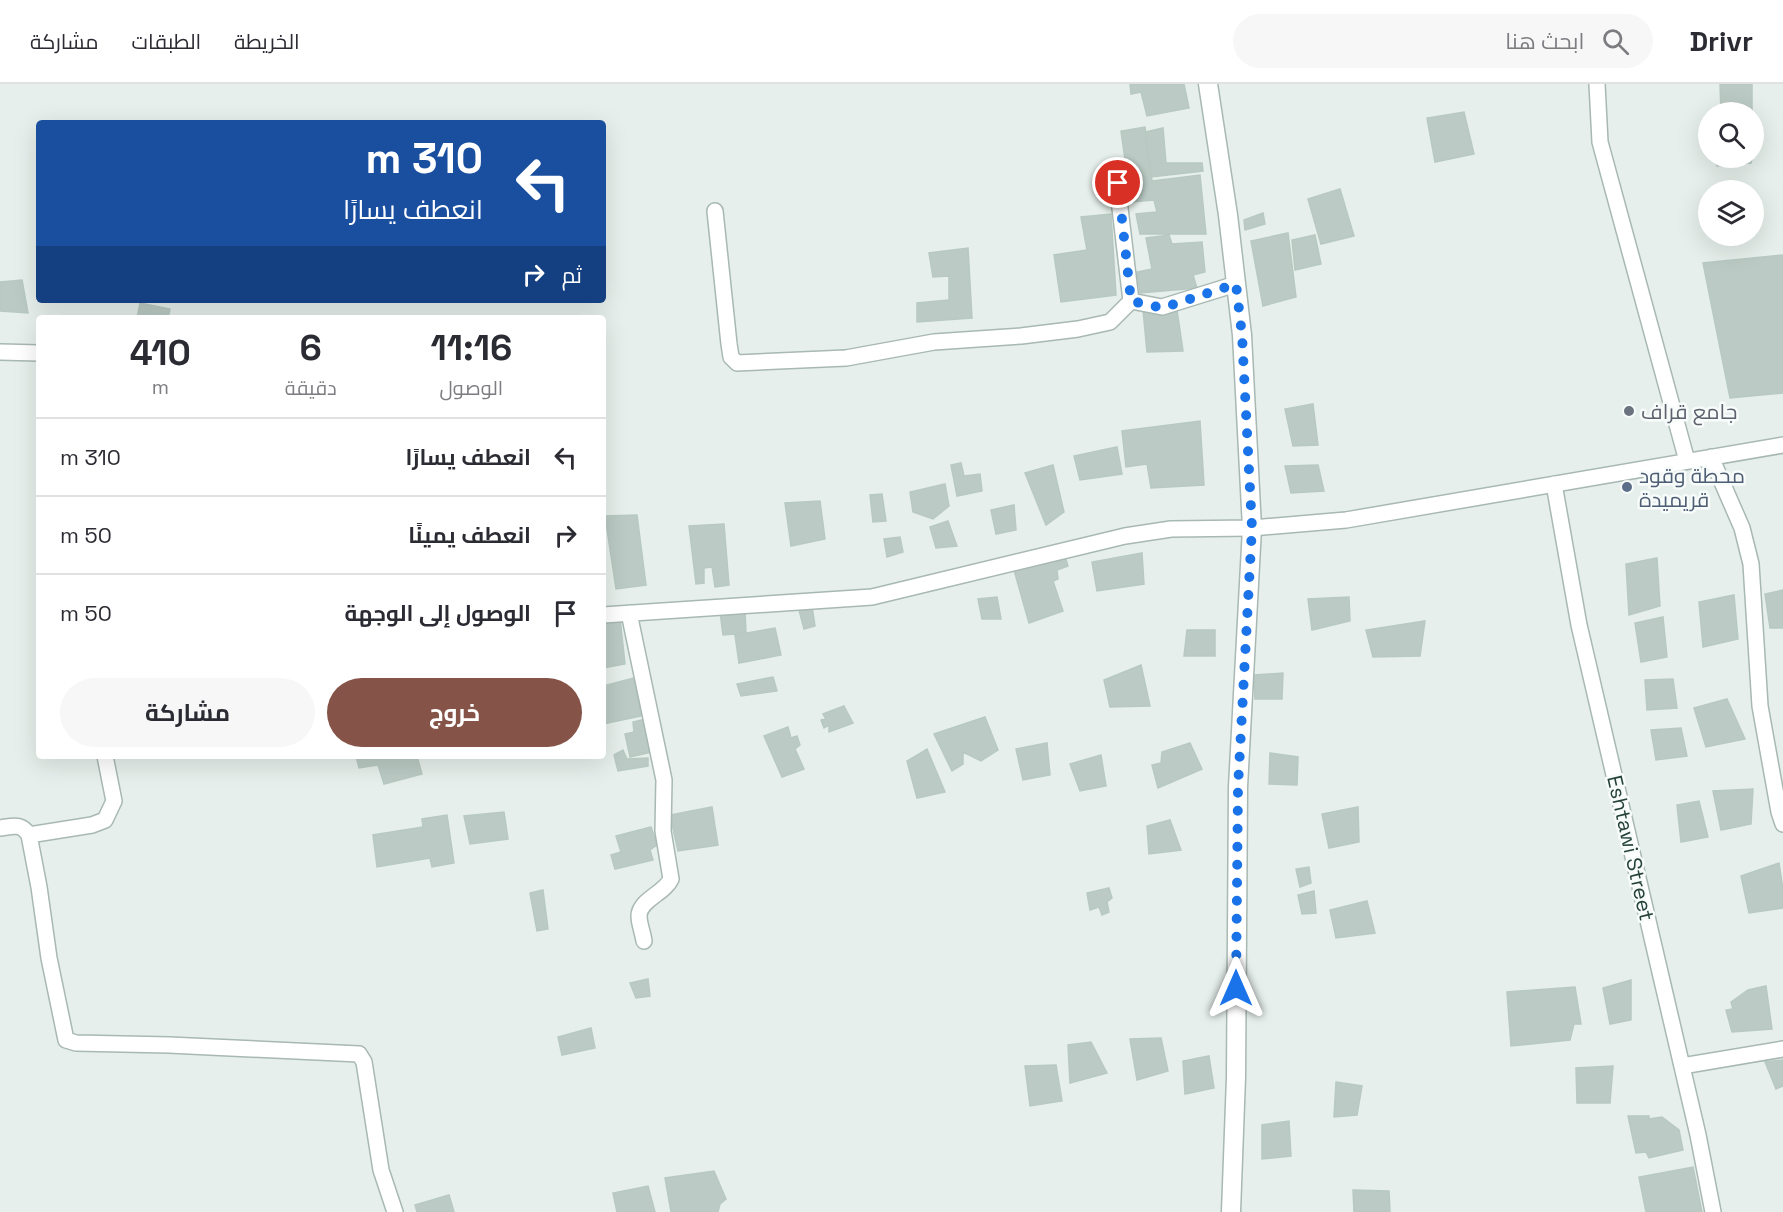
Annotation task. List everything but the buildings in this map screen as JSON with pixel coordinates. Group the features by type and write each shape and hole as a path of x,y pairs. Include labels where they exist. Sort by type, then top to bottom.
{"street":[{"path":"1208,84 1228,215 1242,335 1252,528 1238,787 1236,1077 1231,1212"},
{"path":"1597,84 1600,142 1687,461"},
{"path":"1118,183 1131,301"},
{"path":"715,211 729,344 731,357 737,363 846,358 934,342 1021,336 1078,329 1110,322 1131,301"},
{"path":"1131,301 1162,308 1236,284"},
{"path":"0,352 36,353"},
{"path":"606,615 872,597 1125,536 1171,529 1252,528 1346,520 1783,445"},
{"path":"1711,457 1742,528 1751,564 1760,706 1783,824"},
{"name":"Eshtawi Street","path":"1554,484 1579,625 1682,1066 1713,1212"},
{"path":"629,613 664,780 663,831 671,879 668,886 641,908 639,915 644,941"},
{"path":"29,835 92,825 105,820 114,801 106,759"},
{"path":"0,828 20,826 29,835 49,958 66,1040 76,1043 359,1054 364,1062 381,1170 395,1212"},
{"path":"1682,1066 1783,1049"}],"place":[{"name":"جامع قراف","path":"1629,411"},
{"name":"محطة وقود قريميدة","path":"1627,487"}],"route":[{"path":"1118,183 1131,301 1162,308 1236,284 1242,335 1252,528 1238,787 1236,988"}]}
